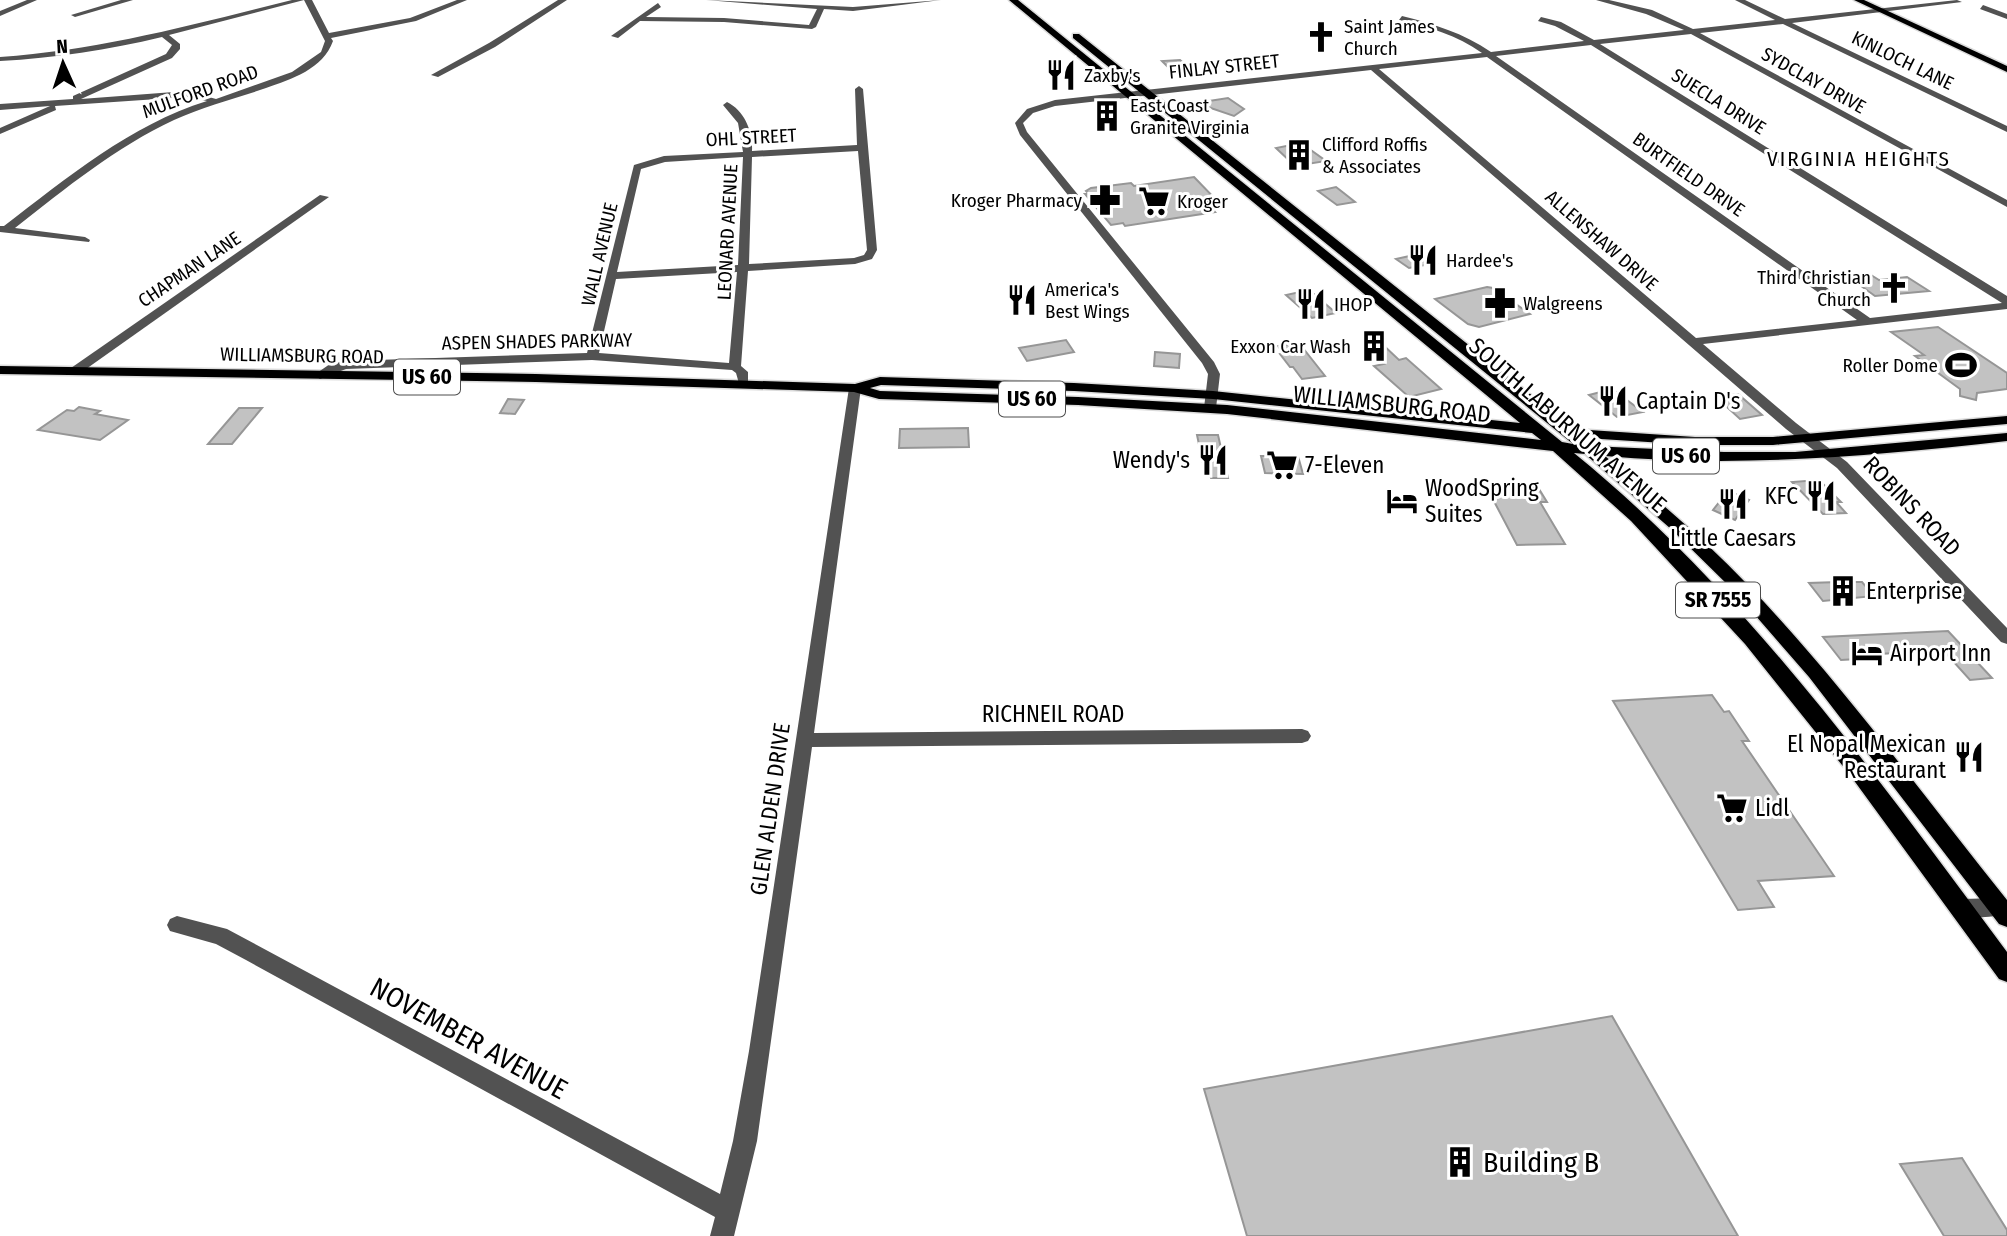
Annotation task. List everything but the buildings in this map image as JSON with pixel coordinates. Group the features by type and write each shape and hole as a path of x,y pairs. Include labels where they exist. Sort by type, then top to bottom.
{"main road":[{"name":"SOUTH LABURNUM AVENUE","path":"1013,0 1536,429 1564,439"},
{"path":"1858,0 2007,69"},
{"name":"SOUTH LABURNUM AVENUE","path":"1068,29 1564,439 1749,635 1844,750 2007,971"},
{"name":"WILLIAMSBURG ROAD","path":"0,370 855,388 879,395 1212,402 1536,429"},
{"name":"WILLIAMSBURG ROAD","path":"1212,402 1564,439 1808,440 2007,420"},
{"name":"WILLIAMSBURG ROAD","path":"1564,439 1591,449 1700,457 1829,454 2007,437"},
{"name":"SOUTH LABURNUM AVENUE","path":"1591,449 1678,525 1766,615 1849,714 2003,912"}],"street":[{"path":"0,14 33,0"},
{"path":"75,15 129,0"},
{"path":"0,59 104,47 301,0"},
{"path":"308,0 327,36 430,17 463,0"},
{"path":"435,75 492,45 564,0"},
{"path":"710,0 821,9 888,7 937,0"},
{"name":"SYDCLAY DRIVE","path":"1600,0 1657,15 1692,31 2007,204"},
{"name":"KINLOCH LANE","path":"1739,0 1786,20 2007,129"},
{"name":"FINLAY STREET","path":"1212,402 1214,374 1208,362 1020,128 1021,119 1026,114 1046,105 1129,94 1958,2"},
{"path":"743,22 764,4"},
{"path":"615,36 658,5"},
{"path":"1983,7 2007,17"},
{"path":"638,19 812,27 821,9"},
{"name":"BURTFIELD DRIVE","path":"1402,18 1458,35 1489,54 1868,322"},
{"name":"SUECLA DRIVE","path":"1541,19 1558,24 1591,42 2007,304"},
{"path":"0,131 169,56 176,49 176,44 162,33"},
{"name":"MULFORD ROAD","path":"4,229 128,138 165,119 276,82 307,68 327,52 330,41 327,36"},
{"path":"0,68 20,58"},
{"name":"ALLENSHAW DRIVE","path":"1372,67 1808,440"},
{"path":"612,276 866,258 872,250 859,89"},
{"path":"0,107 187,94 216,101"},
{"name":"LEONARD AVENUE","path":"727,105 737,113 747,134 748,155 735,367"},
{"name":"OHL STREET","path":"644,163 664,159 862,148"},
{"name":"WALL AVENUE","path":"592,356 635,169 644,163"},
{"name":"CHAPMAN LANE","path":"75,371 324,197"},
{"path":"4,229 85,240"},
{"path":"1693,342 2007,304"},
{"name":"ASPEN SHADES PARKWAY","path":"320,375 334,367 346,365 592,356 735,367"},
{"path":"735,367 742,372 744,384"},
{"name":"GLEN ALDEN DRIVE","path":"722,1236 745,1141 760,1051 855,388"},
{"name":"ROBINS ROAD","path":"1808,440 1829,454 1866,489 2007,638"},
{"name":"RICHNEIL ROAD","path":"805,740 1302,737"},
{"path":"1962,908 2003,912"},
{"name":"NOVEMBER AVENUE","path":"177,925 220,936 253,953 729,1212"}],"place":[{"name":"Saint James Church","path":"1321,37"},
{"name":"Zaxby's","path":"1061,75"},
{"name":"East Coast Granite Virginia","path":"1107,116"},
{"name":"Clifford Roffis & Associates","path":"1299,155"},
{"name":"Kroger Pharmacy","path":"1105,200"},
{"name":"Kroger","path":"1154,201"},
{"name":"Hardee's","path":"1423,260"},
{"name":"Third Christian Church","path":"1894,288"},
{"name":"America's Best Wings","path":"1022,300"},
{"name":"Walgreens","path":"1500,303"},
{"name":"IHOP","path":"1311,304"},
{"name":"Exxon Car Wash","path":"1374,346"},
{"name":"Roller Dome","path":"1961,365"},
{"name":"Captain D's","path":"1613,401"},
{"name":"Wendy's","path":"1213,460"},
{"name":"7-Eleven","path":"1282,465"},
{"name":"KFC","path":"1821,496"},
{"name":"WoodSpring Suites","path":"1402,501"},
{"name":"Little Caesars","path":"1733,504"},
{"name":"Enterprise","path":"1843,591"},
{"name":"Airport Inn","path":"1867,653"},
{"name":"El Nopal Mexican Restaurant","path":"1969,757"},
{"name":"Lidl","path":"1732,808"},
{"name":"Building B","path":"1460,1162"}],"district":[{"name":"VIRGINIA HEIGHTS","path":"1859,159"}]}
